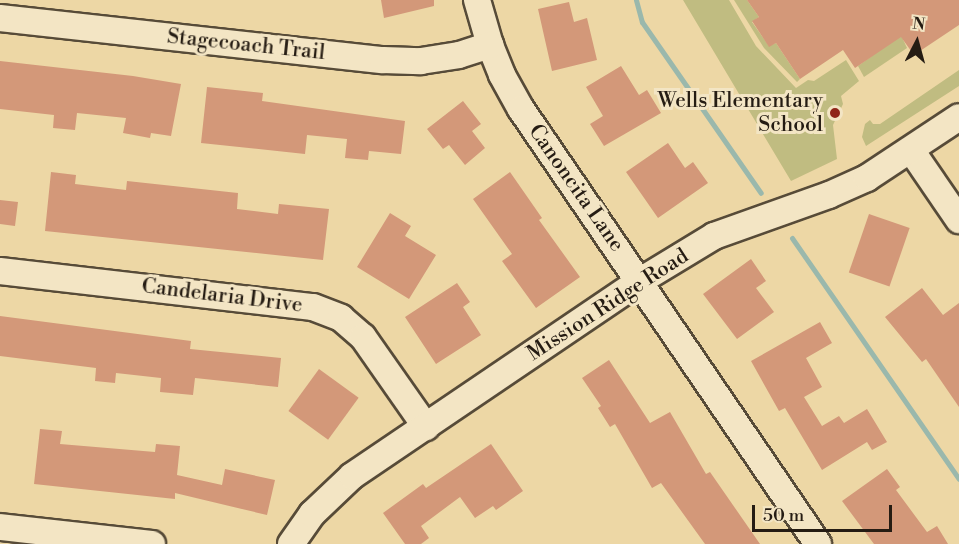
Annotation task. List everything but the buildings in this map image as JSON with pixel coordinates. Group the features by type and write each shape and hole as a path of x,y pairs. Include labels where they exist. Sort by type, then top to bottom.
{"street":[{"name":"Canoncita Lane","path":"477,0 490,45 521,109 818,544"},
{"name":"Stagecoach Trail","path":"0,18 382,60 422,61 459,55 490,45"},
{"name":"Mission Ridge Road","path":"291,544 312,514 332,493 368,465 640,281 714,236 867,178 959,117"},
{"path":"911,150 959,220"},
{"name":"Candelaria Drive","path":"0,271 313,306 341,318 363,337 426,427"},
{"path":"0,527 152,544"}],"shaded area":[{"path":"683,0 729,0 756,46 796,88 808,80 814,81 846,60 859,81 841,96 843,104 833,125 837,159 791,181"},
{"path":"734,0 747,0 759,17 752,22 769,46 776,43 800,79 797,82 764,48"},
{"path":"901,35 907,48 864,77 858,66"},
{"path":"959,70 959,86 866,146 862,137 865,124 870,120 873,124 880,124"}],"waterway":[{"path":"636,0 642,22 761,193"},
{"path":"792,238 959,479"}],"place":[{"name":"Wells Elementary School","path":"835,113"}]}
